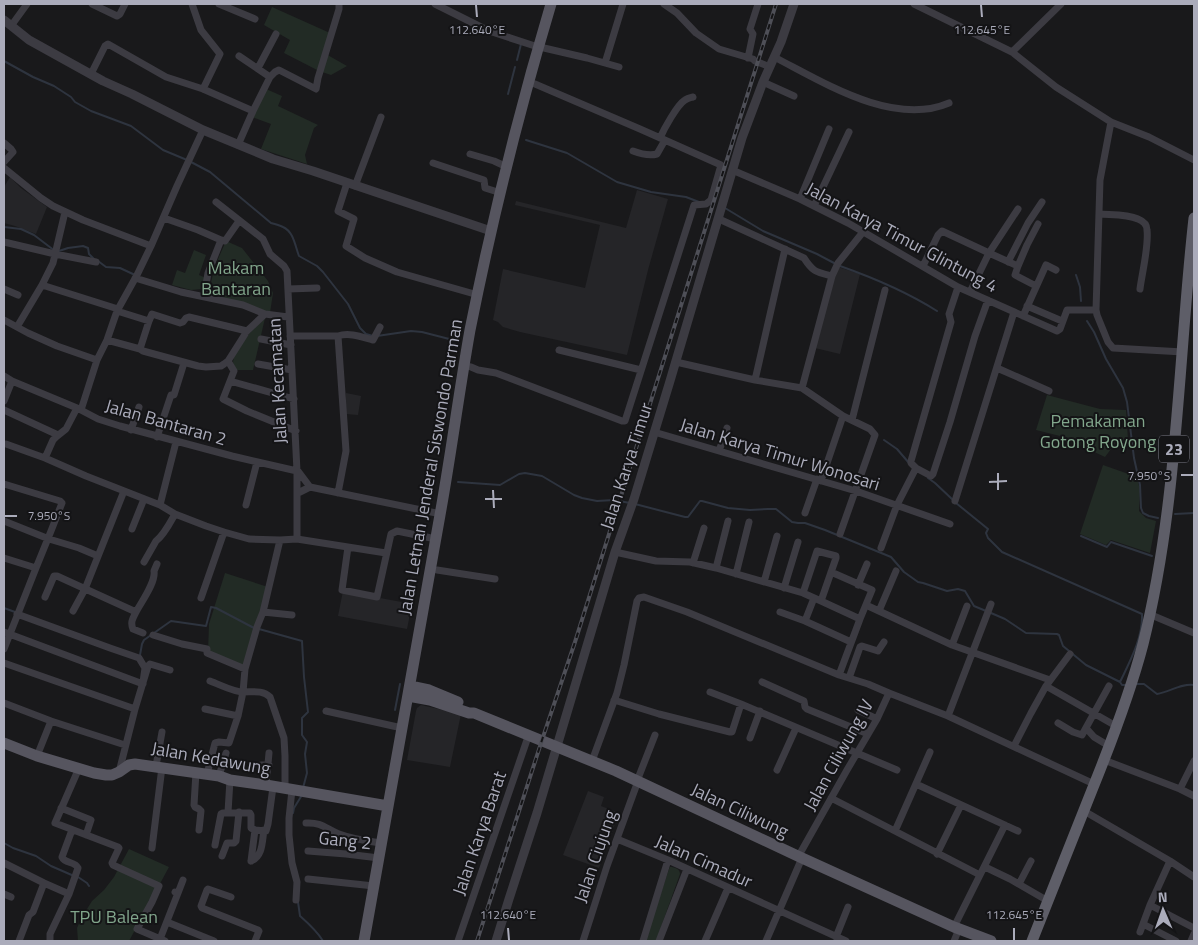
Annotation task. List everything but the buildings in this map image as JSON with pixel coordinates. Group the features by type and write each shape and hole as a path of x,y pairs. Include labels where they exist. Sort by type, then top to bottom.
{"highway":[{"name":"23","path":"1032,941 1104,760 1129,690 1142,646 1167,517 1191,279 1194,218"}],"main road":[{"name":"Jalan Letnan Jenderal Siswondo Parman","path":"464,386 471,367 495,247 535,84 551,4"},
{"name":"Jalan Letnan Jenderal Siswondo Parman","path":"371,941 413,692 436,539 457,431 478,295 507,167 507,147 541,47 558,4"},
{"name":"Jalan Letnan Jenderal Siswondo Parman","path":"364,941 402,728 413,692 450,499 457,431"},
{"name":"Jalan Ciliwung","path":"413,692 430,690 472,708 474,712 592,761 956,928 991,941"},
{"name":"Jalan Kedawung","path":"4,743 37,756 106,775 112,775 132,764 159,766 388,806"}],"street":[{"path":"27,4 7,23 29,40 103,81 203,130 273,159 491,232"},
{"path":"92,4 117,16 125,4"},
{"path":"192,4 201,30 220,54 203,89"},
{"path":"219,4 255,19"},
{"path":"238,145 270,77 275,72 279,70 316,89 339,9 338,4"},
{"path":"435,4 489,31 619,68"},
{"path":"605,63 623,4"},
{"path":"664,4 677,13 696,34 720,49 770,67"},
{"path":"748,58 753,34 750,29 758,4"},
{"name":"Jalan Karya Timur","path":"496,941 558,746 615,552 632,504 676,362 742,138 763,82 781,42 794,4"},
{"path":"914,4 928,6 1012,52 1056,87 1111,122 1149,136 1194,160"},
{"path":"1012,52 1061,4"},
{"path":"258,68 276,34"},
{"path":"91,74 105,46 108,44 166,77 203,89 253,111"},
{"path":"239,56 270,77"},
{"path":"774,57 836,88 877,104 922,110 940,107 948,103"},
{"path":"763,82 794,96"},
{"path":"471,367 496,373 625,421 694,205 709,202 721,165 535,84"},
{"path":"633,151 644,154 657,154 674,113 683,101 687,98 693,98"},
{"path":"381,117 338,211 354,219 346,246 365,258 397,272 478,295"},
{"path":"1111,122 1100,180 1097,315 1108,342 1113,348 1183,352"},
{"path":"800,199 829,128"},
{"path":"45,458 53,440 66,429 79,409 118,310 151,246 203,130"},
{"path":"814,206 849,132"},
{"path":"4,143 13,152 4,162"},
{"path":"470,154 507,167"},
{"path":"433,162 484,180 486,188 500,192"},
{"path":"4,168 53,206 151,246"},
{"name":"Jalan Karya Timur Glintung 4","path":"732,170 814,206 958,287 1057,331 1062,321"},
{"name":"Jalan Kecamatan","path":"216,202 263,239 270,254 286,268 296,431 298,539"},
{"path":"1008,262 1028,222 1042,202"},
{"path":"970,292 989,253 1018,209"},
{"path":"17,326 53,263 65,212"},
{"path":"1099,214 1137,218 1148,228 1140,289"},
{"path":"164,218 224,241 239,221"},
{"path":"719,219 804,258 810,268 832,276"},
{"path":"1036,286 1016,274 1027,245 1038,224"},
{"path":"923,266 938,235 942,231 1018,266"},
{"path":"802,388 832,276 838,263 863,232"},
{"path":"204,292 208,273 221,240"},
{"path":"4,242 96,262"},
{"path":"756,380 784,249"},
{"path":"1023,316 1046,265 1056,270"},
{"path":"136,277 181,292 204,292 265,314 288,317"},
{"path":"42,285 149,321"},
{"path":"958,287 950,314 951,322 910,463 931,476 988,300"},
{"path":"288,289 317,288"},
{"path":"4,289 18,295"},
{"path":"852,420 886,290"},
{"path":"1027,306 1062,321 1067,310 1096,310"},
{"path":"955,501 1014,312"},
{"path":"140,349 152,314 180,323 189,317 247,331"},
{"path":"107,340 184,363 206,367 220,366 228,361 247,331 265,314"},
{"path":"4,321 57,346 98,360"},
{"path":"261,339 290,340 343,335 373,340 377,333"},
{"path":"338,336 346,451 338,493"},
{"path":"558,350 641,370"},
{"path":"228,361 234,371 223,399 296,431"},
{"path":"676,362 802,388 843,416 870,429 875,435 840,534"},
{"path":"157,437 171,395 174,395 184,363"},
{"path":"258,364 292,370"},
{"path":"997,368 1049,391"},
{"name":"Jalan Bantaran 2","path":"4,376 98,419 131,430 297,471"},
{"path":"4,402 12,381"},
{"path":"230,381 294,399"},
{"path":"131,430 139,407"},
{"path":"4,410 58,435"},
{"path":"805,513 843,416"},
{"path":"719,451 727,428"},
{"name":"Jalan Karya Timur Wonosari","path":"654,432 856,491 950,524"},
{"path":"160,505 176,442"},
{"path":"6,444 45,458 160,505 176,514 224,532 249,539 298,539 386,553"},
{"path":"246,505 257,462"},
{"path":"881,548 897,505 916,468"},
{"path":"297,471 310,487"},
{"path":"4,484 62,503 49,539 7,633 4,649"},
{"path":"298,493 310,487 441,514"},
{"path":"73,611 85,589 124,491"},
{"path":"132,529 144,499"},
{"path":"144,562 176,514"},
{"path":"4,521 98,556"},
{"path":"716,568 728,521"},
{"path":"736,574 749,522"},
{"path":"694,563 704,528"},
{"path":"348,547 342,590 377,597 391,534 397,531 436,539"},
{"path":"201,598 224,532"},
{"path":"764,582 777,536"},
{"path":"198,830 201,810 195,808 194,805 201,773 214,745 217,742 229,743 238,716 246,669 263,612 280,540"},
{"path":"784,588 798,542"},
{"path":"803,593 816,551 836,556 831,572 805,621"},
{"path":"615,552 656,561 683,561 716,568 803,593 860,619"},
{"path":"4,558 36,568"},
{"path":"143,633 133,629 131,625 152,584 157,564"},
{"path":"858,584 868,564"},
{"path":"437,570 495,579"},
{"path":"879,611 896,571"},
{"path":"831,572 872,590 839,675"},
{"path":"45,597 54,576 57,576 127,606 136,612"},
{"path":"592,761 614,700 624,665 637,601 641,597 687,612 839,675 868,684 948,716 1094,784"},
{"path":"866,605 952,645 974,652 1048,683 1094,714 1116,726"},
{"path":"952,645 967,606"},
{"path":"948,716 989,609"},
{"path":"263,612 292,615"},
{"path":"780,612 852,642"},
{"path":"17,614 139,658 145,668 143,683"},
{"path":"1149,614 1194,633"},
{"path":"7,633 143,683"},
{"path":"154,635 182,644 207,649 207,653 246,669"},
{"path":"849,678 860,647 878,651 884,642"},
{"path":"1014,746 1048,683 1070,654"},
{"path":"4,663 135,708"},
{"path":"119,772 148,666 150,664 170,670"},
{"path":"210,681 237,692 256,692 270,697 284,738 285,756 296,790 289,818 292,863 297,882 296,900"},
{"path":"762,682 804,701 807,709 868,734"},
{"path":"1058,723 1082,735 1109,686"},
{"path":"710,692 897,770"},
{"name":"Jalan Ciliwung IV","path":"766,941 780,911 800,857 831,798 877,719 889,693"},
{"path":"614,700 659,714 730,732 732,732 742,704"},
{"path":"4,703 51,721 125,745"},
{"path":"205,709 238,716"},
{"path":"858,710 877,719"},
{"path":"326,711 402,728"},
{"path":"750,738 760,712"},
{"path":"37,756 51,721"},
{"path":"778,770 796,728"},
{"path":"1086,728 1094,737 1109,746"},
{"path":"152,848 162,732"},
{"name":"Jalan Karya Barat","path":"458,941 528,734"},
{"name":"Jalan Ciujung","path":"583,941 637,781 656,735"},
{"path":"895,831 930,752"},
{"path":"226,753 225,778 228,812"},
{"path":"216,845 221,814 239,812 251,814 251,828 266,830 268,828 270,786 265,765 269,753"},
{"path":"1104,760 1194,796"},
{"path":"1180,789 1194,761"},
{"path":"79,768 54,822 118,848 112,863 113,865 159,886 137,930 162,940 177,892 183,880"},
{"path":"916,784 1018,831"},
{"path":"831,798 980,875"},
{"path":"937,854 961,805"},
{"path":"61,808 91,820 86,835"},
{"path":"1084,811 1194,877"},
{"path":"222,856 227,843 234,843 236,841 239,812"},
{"path":"306,823 316,822 338,834 382,843"},
{"path":"954,941 956,928 1005,825"},
{"path":"50,941 50,934 69,894 78,868 78,866 63,860 62,857 72,830"},
{"path":"255,830 251,861 260,854 264,830"},
{"name":"Jalan Cimadur","path":"617,839 668,860 846,941"},
{"name":"Gang 2","path":"308,851 379,858"},
{"path":"643,941 668,860"},
{"path":"1019,884 1031,861"},
{"path":"1140,932 1170,861"},
{"path":"4,863 44,884 69,894"},
{"path":"985,867 1048,901"},
{"path":"659,941 687,869"},
{"path":"308,878 374,886"},
{"path":"20,941 29,915 33,912 44,884"},
{"path":"705,941 728,888"},
{"path":"231,897 208,889 201,906 258,930 259,933 255,941"},
{"path":"4,894 11,897"},
{"path":"1150,905 1194,928"},
{"path":"836,937 848,907"},
{"path":"167,922 197,938 214,941"},
{"path":"1143,924 1176,941"},
{"path":"1191,941 1194,934"}],"shaded area":[{"path":"10,177 21,188 47,207 36,234 4,223 4,187"},
{"path":"637,190 668,199 627,355 520,332 503,327 493,320 503,269 585,288 600,225 515,205 516,201 626,228"},
{"path":"838,267 860,274 840,354 815,348"},
{"path":"346,393 361,396 358,415 346,414"},
{"path":"343,591 412,604 407,629 338,616"},
{"path":"421,705 461,714 450,767 407,760 416,711"},
{"path":"588,791 604,797 601,806 619,813 599,868 563,855"}],"green space":[{"path":"272,7 330,33 324,53 347,66 331,75 284,53 290,40 264,25"},
{"path":"266,89 282,96 278,106 318,125 314,128 305,155 307,164 261,149 271,124 252,117"},
{"name":"Makam Bantaran","path":"226,241 242,248 268,281 273,293 270,313 208,295 215,266"},
{"name":"Makam Bantaran","path":"194,250 206,255 199,275 206,278 202,289 191,290 172,285 177,270 185,273"},
{"name":"Makam Bantaran","path":"265,318 253,370 235,370 233,362 237,350"},
{"name":"Pemakaman Gotong Royong","path":"1047,395 1100,409 1126,410 1128,440 1117,441 1105,457 1060,436 1036,430"},
{"path":"1103,465 1137,477 1140,490 1139,511 1146,518 1156,521 1150,553 1111,540 1106,545 1080,534"},
{"path":"225,573 268,587 244,667 208,652 209,624"},
{"name":"TPU Balean","path":"129,849 169,867 129,941 78,941 77,928 82,917 92,901 114,877"},
{"path":"670,867 677,869 680,874 656,941 647,940 646,938"}],"waterway":[{"path":"517,60 521,44"},
{"path":"4,61 54,86 71,97 75,102 91,111 131,126 163,150 187,160"},
{"path":"508,94 515,67"},
{"path":"526,140 567,153 617,182 651,192 686,197 699,202"},
{"path":"191,162 210,172 271,223 287,229 294,240 299,256 317,266 323,272 348,304 360,328 366,334 373,336"},
{"path":"725,208 763,231 834,263"},
{"path":"4,227 21,229 34,235 55,251"},
{"path":"59,251 83,246 88,248 89,254 94,259"},
{"path":"98,261 106,267 120,268 135,275"},
{"path":"840,266 890,286 937,311"},
{"path":"1076,275 1080,287 1081,301"},
{"path":"1087,321 1123,388 1127,402 1134,458 1140,485 1141,508 1143,513 1158,518"},
{"path":"377,336 411,331 457,341"},
{"path":"884,440 897,449 909,463"},
{"path":"458,482 500,485 519,474 525,473 542,476 582,498 630,503"},
{"path":"928,478 953,500"},
{"path":"635,504 685,517 688,517 700,501 728,508 750,510 776,509 792,522 805,523 825,530 891,557 904,572 918,582 947,591 958,589 965,591 974,606 986,611"},
{"path":"956,503 988,529 986,533 988,538 1002,552 1142,614 1138,641 1120,682"},
{"path":"1175,514 1194,513"},
{"path":"1081,536 1107,547 1111,542 1152,556"},
{"path":"140,655 144,640 171,621 206,626 211,607 254,628"},
{"path":"4,608 15,612"},
{"path":"991,613 1005,619 1026,633 1059,635 1063,646 1086,665 1120,682 1122,685 1127,685"},
{"path":"259,629 302,641 308,712 302,718 302,735 307,742 305,754 307,773 303,788"},
{"path":"395,710 400,684"},
{"path":"1137,684 1144,684 1157,694 1185,685 1194,685"},
{"path":"293,813 302,795"},
{"path":"4,843 36,856 51,866 74,876"},
{"path":"78,877 89,886"},
{"path":"298,902 300,916 323,941"}],"railway":[{"path":"477,941 575,642 776,4"}]}
